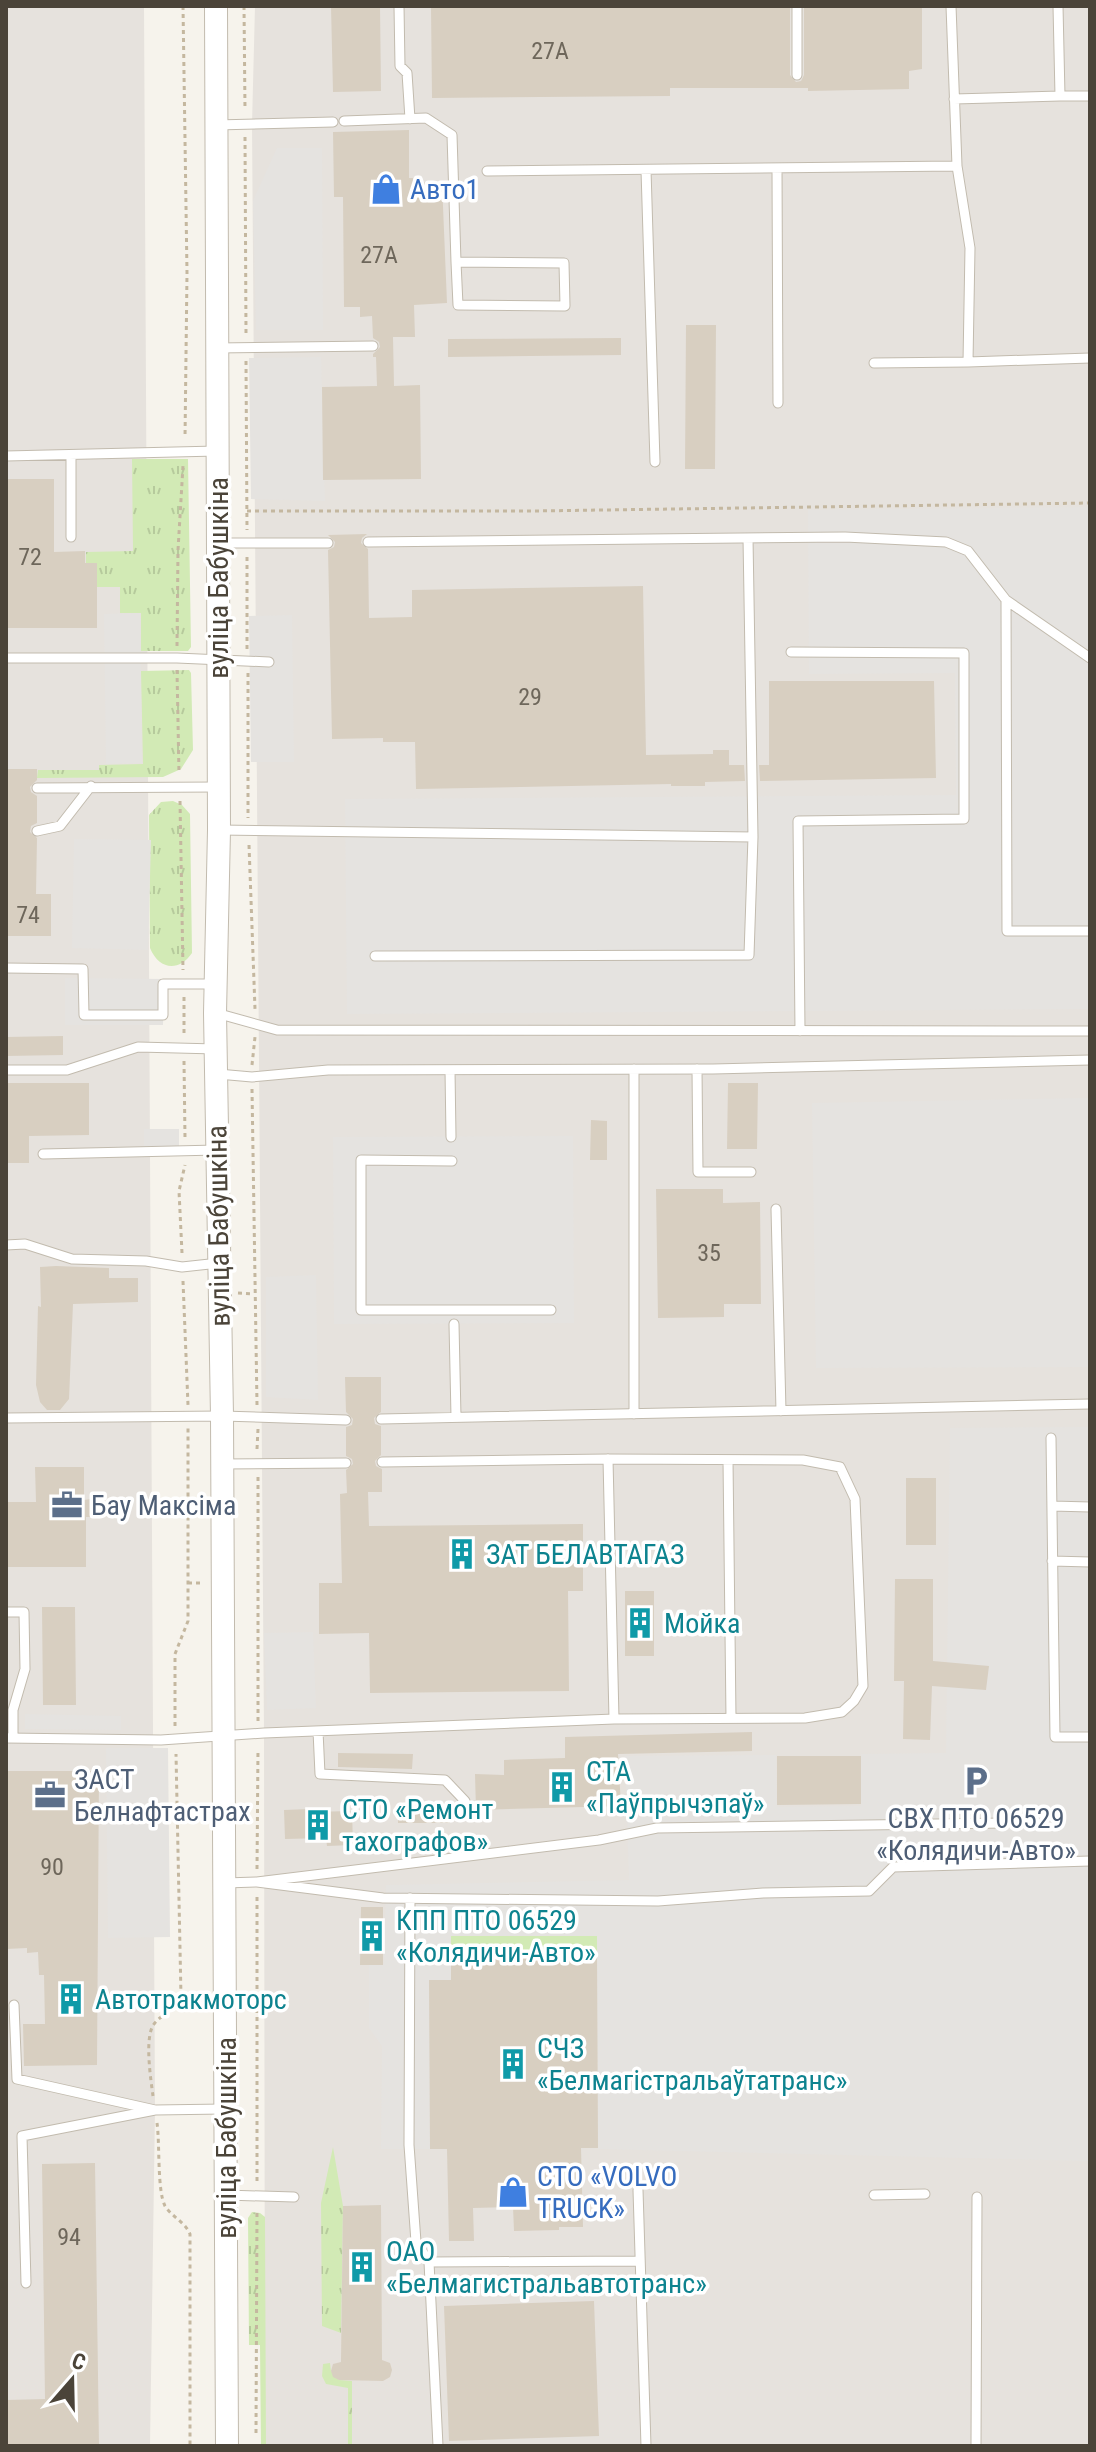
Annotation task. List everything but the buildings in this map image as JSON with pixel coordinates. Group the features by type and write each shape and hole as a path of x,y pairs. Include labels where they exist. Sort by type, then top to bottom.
{"street":[{"name":"вуліца Бабушкіна","path":"216,6 219,830 215,1013 222,1416 227,2446"}],"lane":[{"path":"399,6 400,66 407,73 410,119"},
{"path":"797,6 797,75"},
{"path":"951,6 957,166 970,248 968,362"},
{"path":"1058,6 1060,96"},
{"path":"954,99 1090,96"},
{"path":"216,125 426,118 452,135 456,262 458,305 565,306 564,263 456,262"},
{"path":"487,171 957,166"},
{"path":"777,168 778,403"},
{"path":"646,170 655,462"},
{"path":"217,348 373,346"},
{"path":"874,363 1090,358"},
{"path":"6,456 217,451"},
{"path":"71,455 71,537"},
{"path":"368,542 845,537 946,542 968,551 1006,600 1090,658"},
{"path":"375,956 749,955 753,837 748,538"},
{"path":"218,543 328,543"},
{"path":"1006,600 1007,931 1090,931"},
{"path":"791,652 964,653 964,819 798,821 800,1031"},
{"path":"6,658 177,658 269,662"},
{"path":"37,831 60,826 91,786"},
{"path":"37,788 219,787"},
{"path":"219,830 753,837"},
{"path":"6,968 83,969 84,1015 163,1015 163,984 216,984"},
{"path":"215,1013 277,1030 1090,1031"},
{"path":"6,1070 67,1070 138,1047 216,1049"},
{"path":"217,1074 252,1077 328,1070 697,1069 1090,1060"},
{"path":"634,1069 634,1414"},
{"path":"697,1069 698,1172 751,1172"},
{"path":"450,1070 451,1137"},
{"path":"43,1154 217,1150"},
{"path":"452,1161 361,1160 361,1310 551,1310"},
{"path":"776,1209 781,1411"},
{"path":"6,1245 25,1244 72,1259 146,1261 182,1267 219,1263"},
{"path":"454,1324 456,1417"},
{"path":"381,1419 1090,1404"},
{"path":"6,1418 222,1416 346,1420"},
{"path":"1051,1438 1055,1737 1090,1737"},
{"path":"608,1459 614,1719"},
{"path":"728,1460 731,1718"},
{"path":"6,1612 24,1612 25,1669 13,1710 10,1738 175,1739 614,1719 805,1718 842,1712 854,1701 863,1686 855,1499 840,1467 803,1460 382,1462"},
{"path":"222,1464 346,1463"},
{"path":"1052,1506 1090,1507"},
{"path":"1052,1561 1090,1562"},
{"path":"318,1731 320,1774 445,1780 465,1801 463,1808"},
{"path":"225,1883 257,1882 599,1840 657,1828 1005,1823"},
{"path":"257,1882 383,1898 658,1901 763,1893 869,1891 893,1867 1090,1861"},
{"path":"410,1898 409,2145 416,2242 429,2262 438,2446"},
{"path":"14,2005 17,2079 155,2110"},
{"path":"26,2283 22,2136 155,2110 226,2109"},
{"path":"638,2190 646,2446"},
{"path":"874,2195 925,2194"},
{"path":"226,2195 294,2197"},
{"path":"976,2446 977,2197"},
{"path":"429,2262 640,2261"}],"path":[{"path":"183,6 187,273 177,658 185,1151 179,1191 187,1321 188,1621 175,1654 181,1997 177,2007 155,2022 151,2029 150,2076 162,2199 169,2212 187,2226 190,2234 190,2446"},
{"path":"244,6 248,831 255,1025 252,1077 258,1417 256,2433"},
{"path":"247,511 518,511 1090,503"}],"shaded area":[{"path":"6,6 144,6 155,2110 150,2446 6,2446"},
{"path":"255,6 1090,6 1090,2446 265,2446 264,1733 252,124"},
{"path":"277,148 322,148 323,330 256,330 253,201"},
{"path":"321,357 325,501 251,499 249,358"},
{"path":"1090,507 1090,1009 347,1014 345,799 956,795 955,673 809,674 808,510"},
{"path":"140,613 142,763 106,764 104,614"},
{"path":"292,615 294,762 251,762 249,616"},
{"path":"74,839 151,840 148,950 72,948"},
{"path":"65,978 164,979 163,1025 65,1025"},
{"path":"1090,1098 1090,1367 816,1368 812,1103"},
{"path":"144,1129 179,1129 179,1147 144,1147"},
{"path":"573,1136 574,1323 334,1324 333,1137"},
{"path":"316,1275 318,1400 266,1397 266,1277"},
{"name":"СВХ ПТО 06529 «Колядичи-Авто»","path":"1090,1427 1090,2161 598,2149 597,1936 451,1936 451,1980 429,1981 430,2149 381,2149 382,2046 369,2028 369,1965 384,1964 386,1885 629,1880 625,1756 776,1755 777,1807 861,1806 861,1754 946,1753 950,1428"},
{"path":"313,1632 316,1708 267,1710 264,1633"},
{"path":"25,1714 121,1716 121,1730 25,1729"},
{"path":"106,1748 168,1748 170,1937 108,1938"}],"green space":[{"path":"132,459 188,459 191,647 188,651 141,651 141,613 120,613 120,587 97,587 97,563 86,563 86,552 133,551"},
{"path":"189,670 193,750 181,769 163,777 37,778 38,770 99,770 99,765 143,764 141,671"},
{"path":"173,801 190,814 192,953 181,963 170,966 159,961 150,948 149,815 161,802"},
{"path":"451,1935 597,1936 597,1952 451,1953"},
{"path":"333,2147 343,2206 341,2333 322,2326 321,2203"},
{"path":"252,2212 265,2217 266,2446 261,2446 260,2345 249,2345 248,2218"},
{"path":"330,2363 331,2371 339,2380 352,2381 352,2446 348,2446 348,2388 326,2384 322,2376 323,2364"}],"place":[{"name":"Авто1","path":"386,189"},
{"name":"Бау Максіма","path":"67,1505"},
{"name":"ЗАТ БЕЛАВТАГАЗ","path":"462,1554"},
{"name":"Мойка","path":"640,1623"},
{"name":"СВХ ПТО 06529 «Колядичи-Авто»","path":"976,1781"},
{"name":"СТА «Паўпрычэпаў»","path":"562,1787"},
{"name":"ЗАСТ Белнафтастрах","path":"50,1795"},
{"name":"СТО «Ремонт тахографов»","path":"318,1825"},
{"name":"КПП ПТО 06529 «Колядичи-Авто»","path":"372,1936"},
{"name":"Автотракмоторс","path":"71,1999"},
{"name":"СЧЗ «Белмагістральаўтатранс»","path":"513,2064"},
{"name":"СТО «VOLVO TRUCK»","path":"513,2192"},
{"name":"ОАО «Белмагистральавтотранс»","path":"362,2267"}]}
